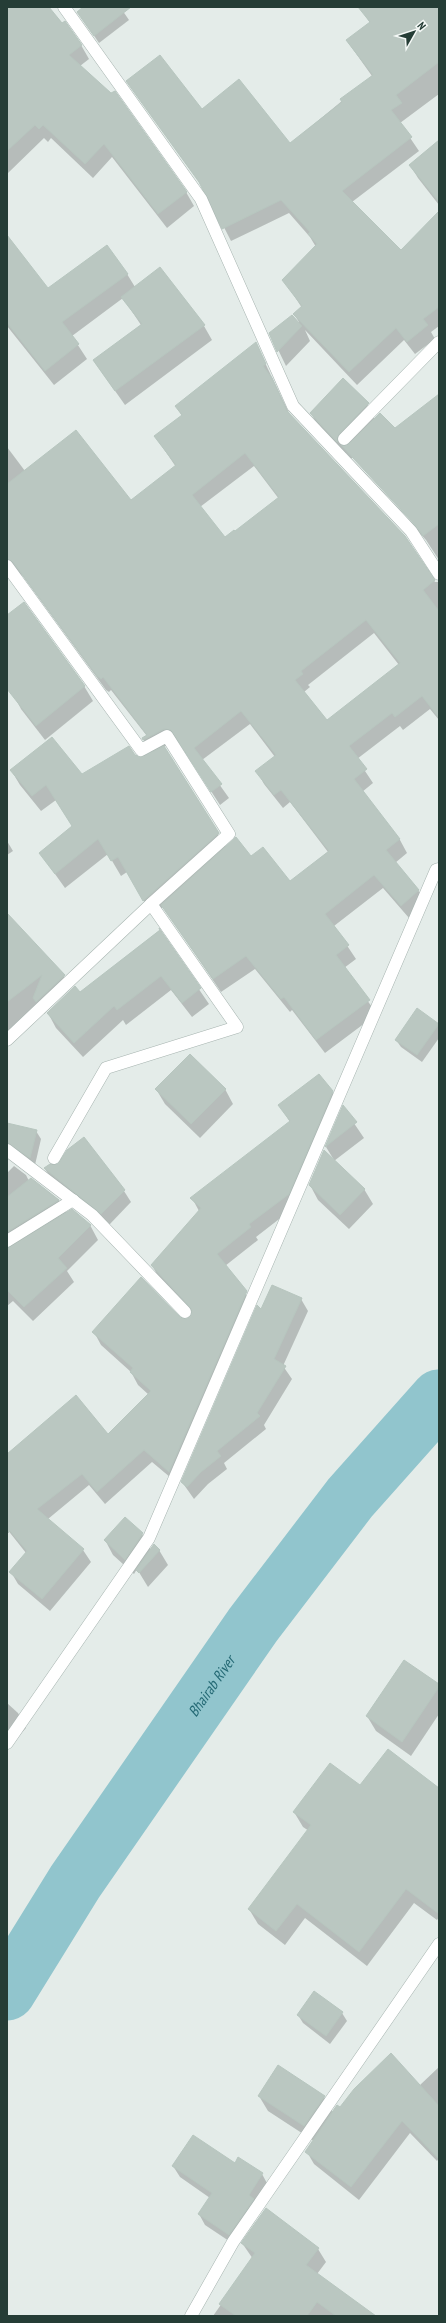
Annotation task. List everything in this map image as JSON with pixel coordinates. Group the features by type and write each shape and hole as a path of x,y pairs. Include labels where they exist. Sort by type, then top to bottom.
{"street":[{"path":"64,7 201,198 293,406 411,531 439,574"},
{"path":"344,439 439,342"},
{"path":"7,566 141,750 167,736 229,834 151,904 7,1040"},
{"path":"7,1743 149,1538 436,870 439,869"},
{"path":"54,1158 106,1068 237,1027 151,904"},
{"path":"7,1150 92,1215 185,1312"},
{"path":"7,1241 73,1200"},
{"path":"191,2316 234,2242 439,1944"}],"building":[{"path":"7,7 49,7 62,23 65,21 82,45 69,55 111,93 115,91 187,192 158,214 104,144 85,164 43,125 39,129 35,125 7,151"},
{"path":"83,7 131,7 94,36 77,12"},
{"path":"358,7 439,7 439,62 396,95 402,103 391,110 412,137 342,191 401,250 439,211 439,307 423,319 428,325 407,342 396,328 349,372 293,314 302,306 282,280 317,244 308,234 310,232 281,200 222,229 199,182 126,81 160,55 202,109 239,79 290,143 342,102 340,99 373,75 346,40 370,22"},
{"path":"439,140 439,202 409,165"},
{"path":"7,235 48,288 107,245 128,274 62,322 79,344 45,371 7,323"},
{"path":"160,267 205,325 115,391 93,360 142,324 121,297"},
{"path":"292,315 302,326 277,352 269,333"},
{"path":"256,342 266,364 263,366 272,378 287,411 405,536 435,580 423,590 439,611 439,718 422,696 395,717 392,713 349,746 367,769 354,779 400,839 386,850 419,890 401,906 374,875 325,914 349,945 336,955 370,1000 316,1040 284,997 281,999 246,956 213,979 161,905 236,837 251,856 263,847 290,881 329,851 281,790 274,795 255,771 276,755 241,711 194,748 222,784 211,792 171,730 164,729 143,740 142,738 147,735 103,677 101,679 97,676 13,562 7,559 7,484 76,430 131,500 176,465 154,436 182,415 175,406","holes":["245,453 279,497 225,537 192,495","366,620 400,663 327,720 295,680 303,674 301,671"]},
{"path":"343,378 369,403 339,434 337,442 310,413"},
{"path":"439,394 439,524 423,536 416,526 341,445 349,444 380,413 395,428"},
{"path":"24,602 85,686 36,726 7,689 7,615"},
{"path":"52,737 82,774 129,746 135,755 141,757 164,746 219,833 143,901 118,857 111,861 98,839 55,874 39,853 72,826 46,785 32,796 10,770"},
{"path":"7,913 65,975 36,1002 33,998 42,975 7,1002"},
{"path":"159,928 201,988 182,1003 161,976 117,1010 114,1006 74,1043 47,1013 75,986 80,992 160,930"},
{"path":"417,1008 439,1024 417,1055 395,1040"},
{"path":"190,1054 226,1089 191,1124 155,1089"},
{"path":"319,1074 333,1091 289,1194 249,1224 251,1227 217,1254 247,1291 169,1472 144,1450 97,1492 82,1474 37,1509 84,1549 42,1599 9,1572 27,1551 10,1531 7,1534 7,1454 76,1395 108,1434 151,1391 130,1372 133,1368 92,1332 141,1277 180,1317 186,1319 190,1317 192,1311 190,1307 151,1265 201,1208 190,1198 290,1121 278,1105"},
{"path":"343,1105 357,1122 325,1147"},
{"path":"7,1123 37,1130 30,1158 7,1143"},
{"path":"84,1137 125,1190 101,1214 44,1168 50,1164 58,1164 67,1150"},
{"path":"324,1150 365,1189 340,1215 309,1185"},
{"path":"31,1178 59,1200 7,1232 7,1197"},
{"path":"72,1209 91,1225 58,1258 67,1268 24,1307 7,1290 7,1248"},
{"path":"272,1285 302,1298 274,1359 286,1366 257,1413 260,1416 217,1451 221,1456 201,1472 187,1487 181,1482 257,1305 261,1309"},
{"path":"125,1517 143,1533 125,1560 104,1540"},
{"path":"154,1544 160,1550 139,1573 136,1570"},
{"path":"404,1660 439,1684 439,1687 402,1742 366,1716"},
{"path":"388,1749 439,1788 439,1914 406,1889 359,1952 297,1904 276,1931 248,1909 311,1825 293,1812 330,1763 360,1785"},
{"path":"314,1991 343,2012 326,2036 297,2015"},
{"path":"391,2053 439,2106 439,2159 402,2121 351,2187 305,2152 337,2105 340,2107 354,2089"},
{"path":"278,2065 325,2096 304,2126 258,2096"},
{"path":"193,2135 235,2163 238,2157 263,2173 249,2195 254,2199 229,2235 198,2214 212,2193 172,2166"},
{"path":"266,2208 319,2248 306,2265 376,2316 336,2316 317,2302 307,2316 236,2316 219,2304 255,2253 241,2243"}],"waterway":[{"name":"Bhairab River","path":"7,1992 75,1882 253,1625 350,1498 439,1398"}]}
